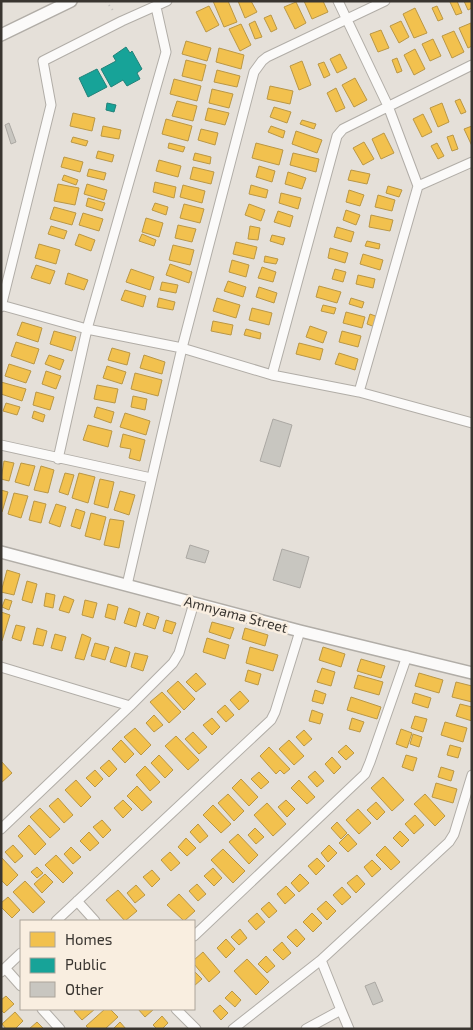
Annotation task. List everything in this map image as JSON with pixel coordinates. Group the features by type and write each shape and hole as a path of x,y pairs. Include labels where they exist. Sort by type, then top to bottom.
{"street":[{"path":"1,35 71,1"},
{"path":"167,1 122,21 43,61 51,105 1,306 86,329 182,348 272,376 359,392 472,423"},
{"path":"338,1 388,106 418,186 359,392"},
{"path":"127,585 182,348 254,72 267,57 385,1"},
{"path":"58,459 86,329 166,52 156,7"},
{"path":"272,376 335,140 343,129 472,64"},
{"path":"418,186 472,162"},
{"path":"1,445 151,478"},
{"name":"Amnyama Street","path":"1,552 472,673"},
{"path":"1,829 130,706 176,658 194,603"},
{"path":"57,920 270,720 275,712 300,630"},
{"path":"195,935 365,774 407,656"},
{"path":"1,667 130,706"},
{"path":"233,1029 321,960 449,842 454,834 472,775"},
{"path":"77,901 94,920"},
{"path":"20,954 3,970 20,985"},
{"path":"321,960 349,1029"},
{"path":"43,1010 60,1029"},
{"path":"177,1010 196,1029"},
{"path":"306,1029 341,1010"}],"path":[{"path":"106,1 122,21"}],"building: Homes":[{"path":"213,1 228,1 237,22 224,27"},
{"path":"238,1 251,1 257,12 245,18"},
{"path":"304,1 323,1 328,12 312,19"},
{"path":"457,1 462,13 456,15 450,2"},
{"path":"464,1 472,1 472,8 468,10"},
{"path":"296,2 306,23 295,29 284,7"},
{"path":"209,6 219,25 206,32 196,12"},
{"path":"437,6 443,19 438,21 432,8"},
{"path":"415,8 427,33 414,38 403,14"},
{"path":"271,15 277,29 271,32 264,18"},
{"path":"255,21 262,37 255,39 249,24"},
{"path":"401,21 409,37 399,43 390,26"},
{"path":"471,23 472,46 468,48 459,28"},
{"path":"241,24 251,45 240,51 229,29"},
{"path":"381,30 389,48 378,52 370,34"},
{"path":"454,31 464,52 452,58 442,36"},
{"path":"433,39 441,56 430,61 422,44"},
{"path":"186,41 211,48 207,61 182,54"},
{"path":"219,48 244,55 241,69 216,62"},
{"path":"415,49 425,69 414,75 404,55"},
{"path":"340,54 347,68 337,73 330,59"},
{"path":"397,58 402,71 397,73 392,60"},
{"path":"186,60 206,65 202,81 182,76"},
{"path":"302,61 311,85 299,90 290,66"},
{"path":"324,62 330,75 324,78 318,64"},
{"path":"217,70 240,76 237,87 214,82"},
{"path":"355,78 367,100 354,107 342,85"},
{"path":"174,79 201,86 197,101 170,94"},
{"path":"270,86 293,91 290,104 267,99"},
{"path":"336,88 345,108 336,112 327,93"},
{"path":"212,89 233,94 229,108 209,103"},
{"path":"460,99 466,112 461,114 455,101"},
{"path":"177,101 197,106 193,121 172,116"},
{"path":"442,103 449,122 438,127 430,108"},
{"path":"274,107 291,112 287,123 270,117"},
{"path":"208,108 229,113 225,125 205,120"},
{"path":"73,113 95,118 92,131 70,126"},
{"path":"423,114 432,132 422,137 413,119"},
{"path":"166,119 192,126 188,141 162,134"},
{"path":"302,120 316,124 314,129 300,124"},
{"path":"103,126 121,130 119,139 101,136"},
{"path":"271,126 285,131 283,138 268,132"},
{"path":"472,126 472,146 464,129"},
{"path":"201,129 218,133 215,145 198,140"},
{"path":"296,131 322,140 317,153 292,144"},
{"path":"384,133 394,153 381,159 372,139"},
{"path":"453,135 458,149 452,151 447,137"},
{"path":"73,137 88,141 86,146 71,142"},
{"path":"364,142 374,159 363,165 353,148"},
{"path":"169,143 185,147 183,152 168,148"},
{"path":"256,143 283,150 279,165 252,158"},
{"path":"437,143 444,156 438,159 431,146"},
{"path":"98,151 114,155 112,162 96,158"},
{"path":"195,153 211,157 210,164 193,160"},
{"path":"293,153 319,159 316,172 290,165"},
{"path":"64,157 83,162 80,172 61,167"},
{"path":"159,160 181,166 178,177 156,171"},
{"path":"259,166 275,171 272,182 256,177"},
{"path":"193,167 214,172 211,184 190,179"},
{"path":"89,169 106,173 104,180 87,176"},
{"path":"351,170 370,174 367,184 348,180"},
{"path":"288,172 306,178 302,189 285,184"},
{"path":"64,175 78,180 76,185 62,180"},
{"path":"155,182 176,187 174,198 153,192"},
{"path":"58,184 79,188 75,205 54,201"},
{"path":"87,184 107,190 104,200 84,194"},
{"path":"183,185 205,191 202,203 180,197"},
{"path":"251,185 268,190 266,198 249,194"},
{"path":"388,186 402,190 399,197 386,193"},
{"path":"349,190 364,195 360,206 346,202"},
{"path":"281,193 301,198 298,209 279,203"},
{"path":"378,195 395,200 392,211 375,207"},
{"path":"88,198 105,203 102,211 86,206"},
{"path":"155,203 168,207 166,215 152,210"},
{"path":"184,204 204,209 200,223 180,218"},
{"path":"249,204 265,210 261,221 245,215"},
{"path":"54,207 76,213 72,225 50,219"},
{"path":"346,210 360,215 356,225 343,220"},
{"path":"278,211 293,216 290,227 274,222"},
{"path":"83,213 103,219 99,231 79,225"},
{"path":"371,215 393,220 390,231 369,227"},
{"path":"146,218 163,223 159,237 142,232"},
{"path":"178,225 196,229 192,242 175,238"},
{"path":"51,226 67,231 64,239 48,234"},
{"path":"250,226 260,228 258,240 248,239"},
{"path":"337,227 354,232 351,242 334,237"},
{"path":"79,234 95,240 91,251 75,245"},
{"path":"142,234 156,240 154,246 139,241"},
{"path":"272,235 285,238 283,245 270,241"},
{"path":"367,241 380,244 379,249 365,246"},
{"path":"236,242 257,247 254,259 233,254"},
{"path":"39,244 60,250 56,264 35,258"},
{"path":"173,245 194,250 190,265 169,260"},
{"path":"330,248 348,253 345,263 328,258"},
{"path":"363,254 383,260 380,270 360,264"},
{"path":"265,256 278,259 276,264 264,262"},
{"path":"232,260 249,265 246,277 229,272"},
{"path":"170,264 192,272 189,283 166,275"},
{"path":"36,265 55,271 50,284 31,278"},
{"path":"262,267 276,272 273,282 258,278"},
{"path":"131,269 154,277 150,290 126,282"},
{"path":"335,269 346,272 343,282 332,279"},
{"path":"68,273 88,280 84,290 65,284"},
{"path":"358,275 375,279 373,288 356,284"},
{"path":"228,281 246,287 243,297 224,291"},
{"path":"162,282 178,285 176,293 160,290"},
{"path":"319,286 341,292 337,303 316,297"},
{"path":"259,287 277,293 274,303 256,297"},
{"path":"125,290 146,296 143,307 121,300"},
{"path":"159,298 175,302 173,310 157,307"},
{"path":"217,298 240,305 236,318 213,311"},
{"path":"351,298 364,302 362,308 349,304"},
{"path":"323,305 336,308 334,314 321,311"},
{"path":"252,308 272,313 269,325 249,320"},
{"path":"346,312 365,317 362,328 343,323"},
{"path":"370,314 378,317 375,327 367,324"},
{"path":"213,321 233,325 231,335 211,331"},
{"path":"22,322 42,328 38,342 17,335"},
{"path":"310,326 327,332 323,343 306,337"},
{"path":"246,329 261,333 260,339 244,335"},
{"path":"54,331 76,337 72,351 50,344"},
{"path":"342,331 361,336 358,347 339,342"},
{"path":"16,342 39,349 34,364 11,356"},
{"path":"299,343 323,349 320,360 296,354"},
{"path":"112,348 130,353 127,365 108,360"},
{"path":"339,353 358,359 355,370 335,364"},
{"path":"49,355 64,360 60,370 45,364"},
{"path":"144,355 165,362 162,374 140,368"},
{"path":"9,364 31,371 26,383 5,376"},
{"path":"107,366 126,372 122,384 103,378"},
{"path":"46,371 61,376 56,389 42,384"},
{"path":"135,373 162,380 158,396 131,389"},
{"path":"1,382 26,389 22,401 1,394"},
{"path":"97,385 118,389 115,403 94,399"},
{"path":"36,392 54,397 50,410 33,405"},
{"path":"133,396 147,399 145,410 131,407"},
{"path":"6,403 20,407 17,415 3,411"},
{"path":"97,407 114,412 111,423 94,417"},
{"path":"34,411 45,415 43,422 32,418"},
{"path":"125,413 150,421 146,435 120,427"},
{"path":"88,425 112,431 108,447 83,440"},
{"path":"123,434 145,440 140,461 129,458 131,449 120,447"},
{"path":"4,461 14,463 9,481 1,479"},
{"path":"21,463 35,466 29,486 15,482"},
{"path":"41,466 54,470 48,493 34,490"},
{"path":"65,473 74,475 68,495 59,492"},
{"path":"79,473 95,477 88,503 72,498"},
{"path":"100,479 114,482 108,508 94,504"},
{"path":"1,490 8,492 2,512 1,512"},
{"path":"120,491 135,495 129,515 114,510"},
{"path":"14,493 28,496 21,518 8,514"},
{"path":"34,501 46,504 41,523 29,520"},
{"path":"56,504 66,507 60,527 49,523"},
{"path":"76,509 85,512 80,529 71,526"},
{"path":"91,513 106,517 100,540 85,536"},
{"path":"110,519 124,521 119,548 104,545"},
{"path":"7,570 20,574 14,595 1,592"},
{"path":"27,581 37,584 32,603 22,600"},
{"path":"46,593 55,595 53,608 44,606"},
{"path":"64,596 74,600 69,613 59,610"},
{"path":"5,599 12,601 9,610 2,607"},
{"path":"85,600 97,603 93,618 82,615"},
{"path":"108,604 118,607 115,620 105,617"},
{"path":"129,608 140,612 136,627 124,623"},
{"path":"1,612 10,615 2,641 1,641"},
{"path":"147,613 159,617 155,629 143,625"},
{"path":"166,620 176,623 172,634 163,631"},
{"path":"212,622 234,628 230,639 209,632"},
{"path":"16,625 25,627 21,641 12,638"},
{"path":"37,628 47,631 43,646 33,644"},
{"path":"245,628 268,635 265,646 242,639"},
{"path":"55,634 66,637 62,651 51,648"},
{"path":"82,634 91,638 84,660 75,658"},
{"path":"207,638 229,645 225,659 203,652"},
{"path":"95,643 109,647 105,660 91,656"},
{"path":"115,647 130,652 126,667 110,662"},
{"path":"250,647 278,655 273,671 246,663"},
{"path":"323,647 345,654 341,667 319,660"},
{"path":"135,653 148,656 143,671 131,667"},
{"path":"361,659 385,666 381,678 357,671"},
{"path":"322,668 335,672 331,686 317,682"},
{"path":"248,670 261,674 258,685 245,681"},
{"path":"196,673 206,684 196,692 186,682"},
{"path":"419,673 443,680 439,693 415,686"},
{"path":"358,675 383,682 379,695 354,688"},
{"path":"178,681 195,699 184,710 167,691"},
{"path":"456,682 472,686 472,702 452,697"},
{"path":"315,690 326,694 323,704 312,701"},
{"path":"240,691 249,701 239,710 230,700"},
{"path":"162,692 181,712 169,723 150,702"},
{"path":"415,693 431,698 428,708 412,703"},
{"path":"351,697 381,707 377,719 347,710"},
{"path":"460,704 472,707 472,721 456,716"},
{"path":"225,705 234,715 226,722 217,712"},
{"path":"312,710 323,714 320,724 309,721"},
{"path":"154,715 163,725 154,732 146,723"},
{"path":"415,716 427,719 423,732 411,728"},
{"path":"212,718 220,727 212,735 203,725"},
{"path":"352,718 364,722 360,732 349,729"},
{"path":"445,722 467,728 463,742 441,735"},
{"path":"135,728 151,745 141,755 124,737"},
{"path":"401,729 412,733 407,748 396,744"},
{"path":"304,730 312,739 304,746 296,737"},
{"path":"193,732 207,747 199,754 185,739"},
{"path":"413,734 422,737 419,747 410,744"},
{"path":"176,736 199,760 188,770 165,746"},
{"path":"121,740 134,754 125,763 112,749"},
{"path":"289,740 304,756 294,765 279,749"},
{"path":"346,745 354,753 346,760 338,752"},
{"path":"450,745 461,748 458,758 447,755"},
{"path":"269,747 290,769 284,774 280,770 276,774 260,756"},
{"path":"159,755 173,770 165,778 151,763"},
{"path":"406,755 417,758 413,771 402,767"},
{"path":"332,757 341,767 334,774 325,764"},
{"path":"109,760 117,769 109,777 100,768"},
{"path":"1,761 12,773 1,783"},
{"path":"145,766 160,782 150,791 136,775"},
{"path":"441,767 454,771 451,781 438,777"},
{"path":"95,770 103,779 95,787 86,778"},
{"path":"315,771 324,781 317,787 308,777"},
{"path":"259,772 269,782 261,789 251,779"},
{"path":"383,777 404,800 392,811 371,788"},
{"path":"241,779 258,797 249,806 232,788"},
{"path":"76,780 91,797 81,807 65,790"},
{"path":"299,780 315,797 307,804 291,788"},
{"path":"436,783 457,789 453,803 432,797"},
{"path":"137,786 152,802 142,811 127,796"},
{"path":"228,794 244,811 234,821 218,803"},
{"path":"425,794 445,816 435,826 414,804"},
{"path":"58,798 73,815 64,823 49,806"},
{"path":"123,800 132,809 123,818 114,808"},
{"path":"286,800 295,809 287,817 278,807"},
{"path":"376,802 385,812 377,820 367,810"},
{"path":"267,803 286,824 273,836 254,815"},
{"path":"213,805 231,824 221,833 203,815"},
{"path":"40,808 60,829 50,838 30,817"},
{"path":"358,809 371,823 359,834 346,820"},
{"path":"415,815 424,825 414,834 405,824"},
{"path":"102,820 111,830 103,838 93,827"},
{"path":"337,822 347,833 341,839 331,828"},
{"path":"198,824 208,836 200,843 190,832"},
{"path":"29,825 46,844 35,855 18,836"},
{"path":"255,828 264,837 256,844 248,835"},
{"path":"400,831 409,840 402,847 393,838"},
{"path":"89,832 99,843 90,851 80,841"},
{"path":"238,834 258,855 249,864 229,842"},
{"path":"348,834 357,844 348,852 339,843"},
{"path":"186,838 196,848 187,856 178,847"},
{"path":"13,845 23,856 15,863 5,852"},
{"path":"329,845 337,853 328,862 321,853"},
{"path":"385,846 400,862 391,870 376,855"},
{"path":"71,847 81,857 73,864 64,854"},
{"path":"223,849 245,871 233,883 211,860"},
{"path":"170,852 180,863 171,871 161,860"},
{"path":"56,855 73,873 63,883 45,865"},
{"path":"1,857 18,875 7,886 1,880"},
{"path":"317,858 325,866 316,875 308,866"},
{"path":"372,860 381,869 372,877 364,867"},
{"path":"37,867 43,873 37,878 31,872"},
{"path":"213,868 222,878 214,886 204,876"},
{"path":"152,870 160,879 152,887 143,877"},
{"path":"45,874 53,882 42,893 34,884"},
{"path":"300,874 309,883 299,892 291,883"},
{"path":"357,875 365,884 356,893 347,883"},
{"path":"25,881 45,902 33,913 13,892"},
{"path":"197,884 206,894 198,901 189,891"},
{"path":"136,885 145,895 135,903 127,893"},
{"path":"286,886 295,895 285,904 277,894"},
{"path":"342,887 351,897 342,905 333,895"},
{"path":"118,890 137,911 124,920 106,900"},
{"path":"179,894 195,911 183,920 167,905"},
{"path":"8,897 20,910 12,918 1,907 1,903"},
{"path":"326,901 336,911 327,920 317,909"},
{"path":"269,902 277,911 269,918 261,909"},
{"path":"257,913 265,922 256,930 248,921"},
{"path":"312,913 322,923 313,932 303,922"},
{"path":"240,929 247,938 239,945 231,937"},
{"path":"296,929 305,939 297,947 287,937"},
{"path":"226,939 235,949 226,958 217,948"},
{"path":"282,942 291,953 283,960 273,950"},
{"path":"203,952 220,972 209,982 195,965 195,959"},
{"path":"266,956 275,966 267,973 258,964"},
{"path":"247,959 269,982 256,995 234,971"},
{"path":"195,972 202,979 195,985"},
{"path":"232,991 241,1000 235,1007 225,998"},
{"path":"6,996 14,1004 4,1013 1,1010 1,1000"},
{"path":"220,1005 228,1013 221,1020 213,1011"},
{"path":"76,1010 94,1010 82,1020 74,1011"},
{"path":"104,1010 111,1010 118,1017 105,1029 89,1029 86,1026"},
{"path":"139,1010 153,1010 145,1017"},
{"path":"15,1012 23,1021 15,1029 6,1029 2,1024"},
{"path":"162,1016 168,1023 162,1029 157,1029 153,1025"},
{"path":"37,1022 44,1029 29,1029"},
{"path":"120,1022 126,1029 113,1029"}],"building: Public":[{"path":"126,47 130,53 132,51 142,69 137,73 140,79 127,86 123,80 111,87 101,69 116,61 113,56"},
{"path":"97,69 107,87 88,97 79,78"},
{"path":"107,103 116,105 114,112 106,110"}],"building: Other":[{"path":"9,123 16,142 11,144 5,125"},
{"path":"273,419 292,425 280,467 260,461"},
{"path":"190,545 209,551 205,563 186,558"},
{"path":"282,549 309,557 300,588 273,580"},
{"path":"375,982 383,1001 373,1005 365,986"}]}
